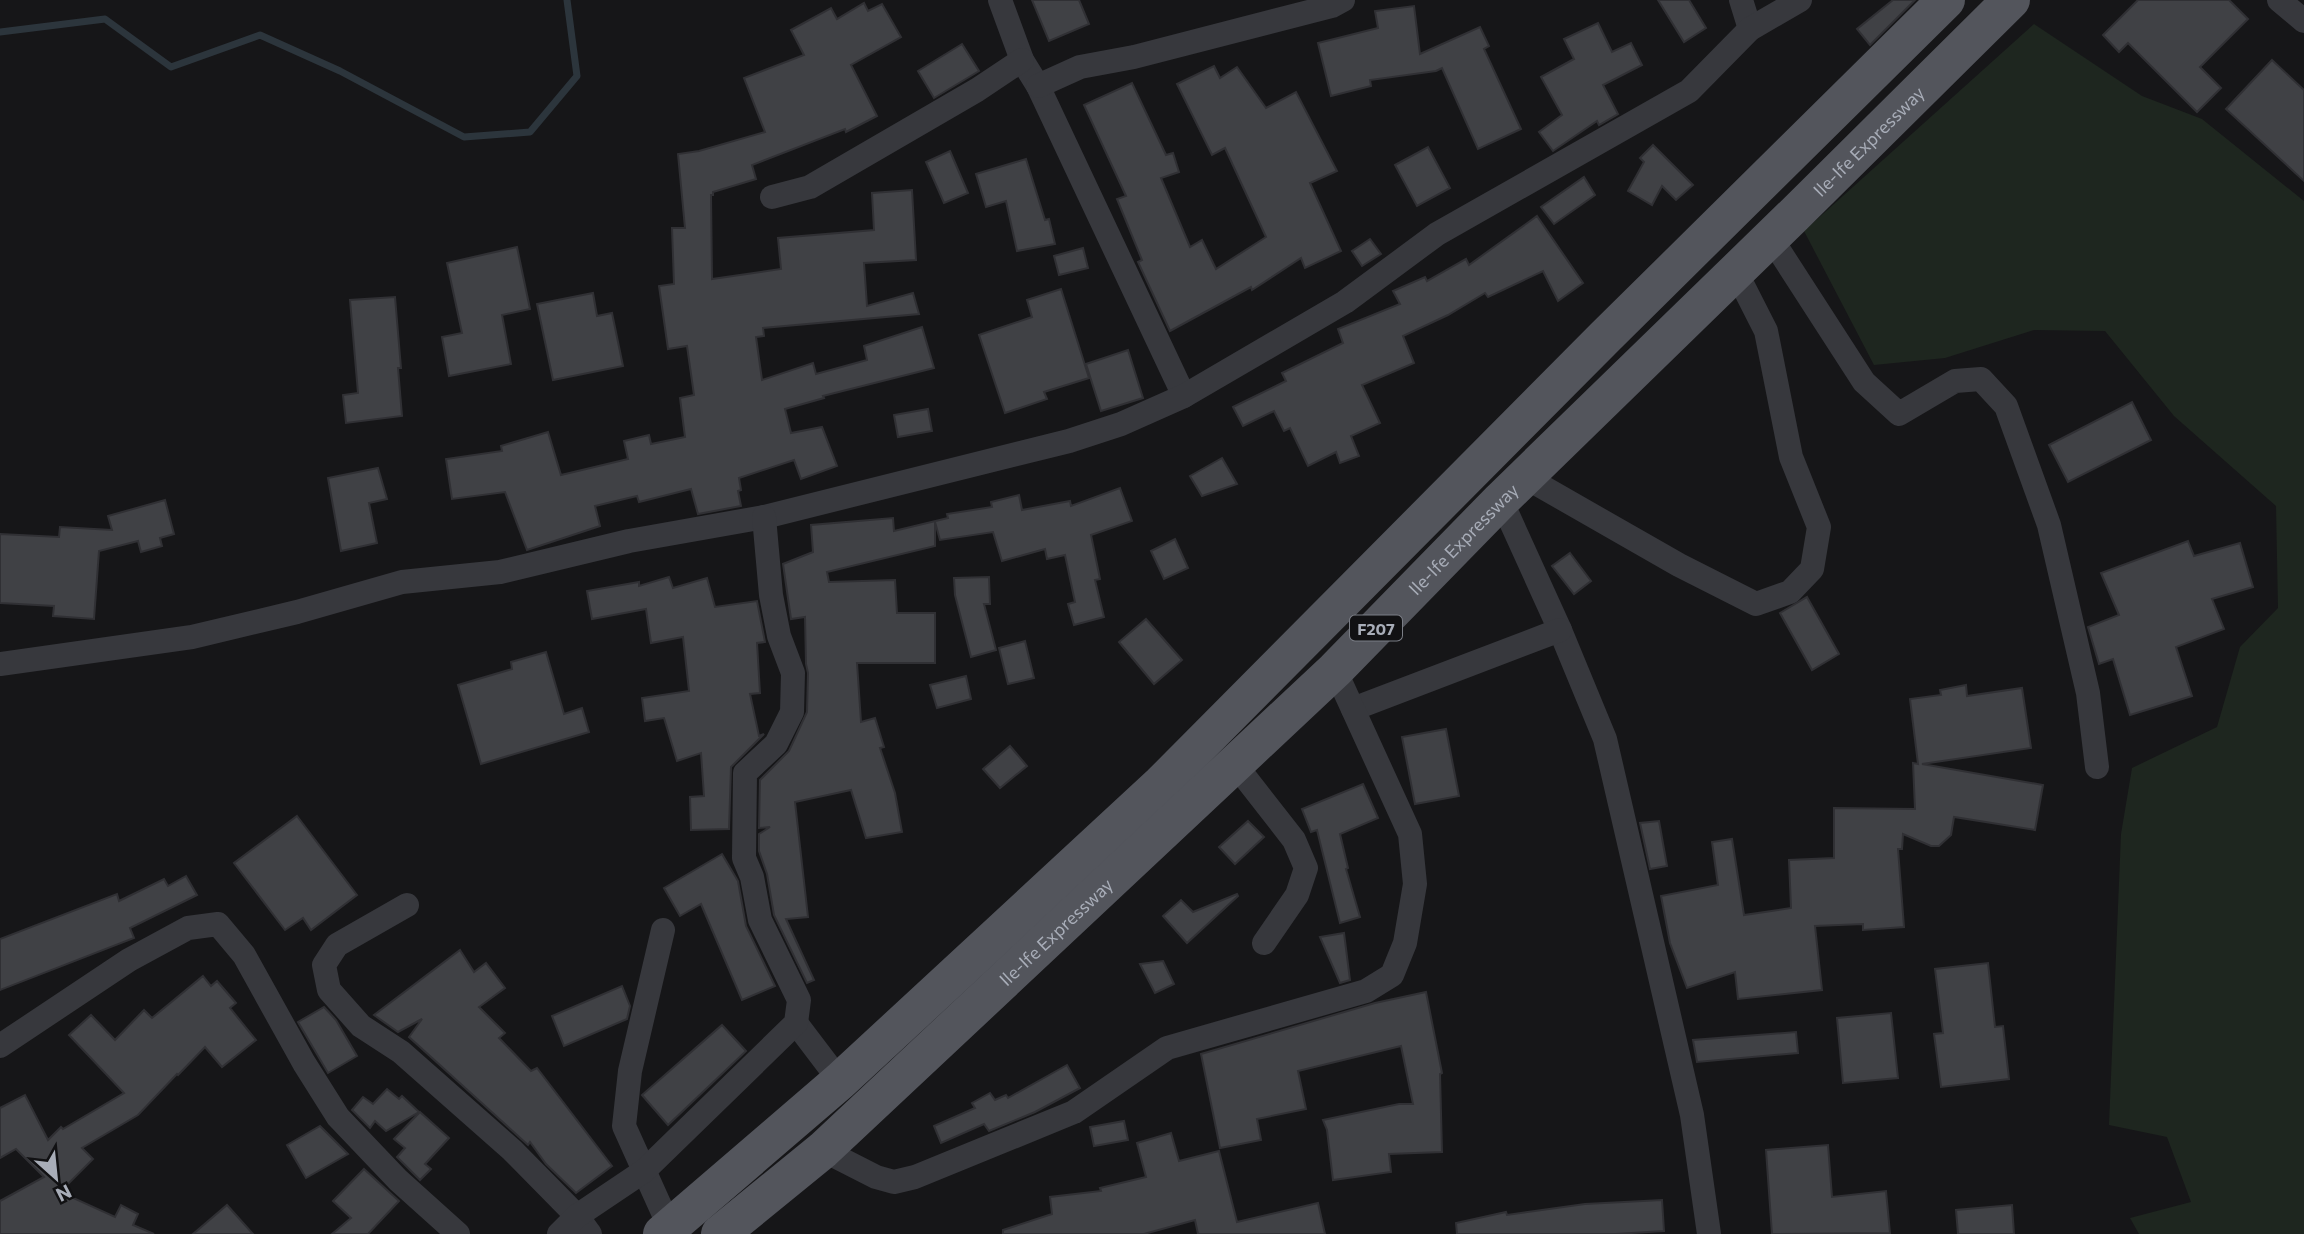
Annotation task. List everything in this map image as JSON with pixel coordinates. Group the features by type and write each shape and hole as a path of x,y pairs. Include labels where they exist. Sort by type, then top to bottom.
{"main road":[{"name":"Ile-Ife Expressway","path":"666,1231 840,1081 1161,784 1605,337 1946,0"},
{"name":"Ile-Ife Expressway","path":"720,1234 823,1150 1335,670 1513,488 2011,0"},
{"path":"1605,337 1630,375"}],"street":[{"path":"1000,0 1022,60 1038,86 1184,396"},
{"path":"1038,86 1080,67 1147,54 1332,6 1343,0"},
{"path":"1741,0 1749,29"},
{"path":"0,664 192,637 297,612 402,582 500,572 629,541 764,517 1069,441 1121,424 1184,396 1345,302 1437,234 1689,91 1749,29 1800,0"},
{"path":"2279,0 2304,21"},
{"path":"772,197 810,187 977,90 1022,60"},
{"path":"1771,238 1864,382 1899,414 1955,381 1981,379 2006,405 2049,525 2088,693 2097,767"},
{"path":"1513,488 1756,604 1790,592 1812,569 1819,527 1791,457 1766,331 1736,271"},
{"path":"1513,488 1560,630 1605,738 1692,1115 1709,1234"},
{"path":"559,1234 584,1225 645,1171 796,1023 799,1000 760,920 752,877 744,858 745,773 776,744 792,712 793,673 779,636 771,595 764,517"},
{"path":"1353,709 1560,630"},
{"path":"823,1150 876,1177 894,1182 915,1177 1074,1112 1167,1048 1366,991 1391,975 1405,943 1415,884 1410,834 1335,670"},
{"path":"1234,763 1294,840 1306,868 1297,895 1264,943"},
{"path":"407,905 337,945 324,965 329,990 361,1026 401,1052 512,1150 584,1225"},
{"path":"0,1046 130,960 188,928 218,924 244,955 304,1063 338,1117 398,1180 458,1234"},
{"path":"663,930 629,1071 624,1126 645,1171 666,1231"},
{"path":"796,1023 840,1081"}],"shaded area":[{"path":"2034,24 2142,96 2202,119 2304,201 2304,1234 2139,1234 2130,1218 2191,1202 2167,1137 2109,1125 2121,834 2132,768 2217,727 2240,647 2278,608 2276,506 2174,416 2105,331 2034,330 1945,358 1874,365 1804,231"}],"building":[{"path":"1032,0 1079,0 1089,24 1049,41"},
{"path":"1658,0 1689,0 1706,28 1684,42"},
{"path":"1893,0 1915,0 1870,45 1857,29"},
{"path":"2138,0 2229,0 2248,19 2200,67 2221,88 2197,112 2128,43 2119,52 2103,35"},
{"path":"864,3 868,11 882,4 901,37 851,65 877,116 846,132 845,129 752,165 756,179 713,192 712,279 781,269 778,238 874,230 872,193 912,190 916,260 864,263 867,306 913,293 919,314 763,328 764,336 756,337 762,380 813,363 816,374 867,360 864,346 922,327 934,368 823,396 824,398 785,409 791,433 822,427 837,466 801,479 794,460 739,478 741,506 698,514 691,489 639,502 637,496 595,506 600,526 527,550 505,492 452,499 446,459 502,451 501,446 548,432 561,475 628,459 624,441 649,435 651,444 685,437 680,398 694,395 687,346 668,349 659,286 674,284 672,228 685,228 678,154 699,151 765,132 744,78 804,55 791,30 831,8 837,19"},
{"path":"1414,6 1420,54 1480,27 1489,46 1484,49 1521,129 1478,149 1442,68 1370,80 1371,86 1331,96 1318,43 1378,28 1375,11"},
{"path":"1598,23 1612,52 1631,43 1642,65 1603,85 1618,114 1599,125 1597,121 1553,151 1539,132 1562,115 1541,77 1574,59 1564,39"},
{"path":"962,44 979,71 934,98 918,71"},
{"path":"2272,60 2304,90 2304,181 2226,109"},
{"path":"1214,66 1220,78 1237,67 1266,108 1296,92 1337,171 1310,183 1341,251 1305,268 1301,258 1252,290 1251,287 1170,331 1138,262 1142,260 1117,199 1126,196 1084,105 1132,83 1166,155 1173,153 1179,172 1161,178 1190,247 1202,240 1216,269 1266,237 1225,148 1212,155 1177,84"},
{"path":"1653,145 1693,185 1676,200 1662,186 1652,205 1628,191 1644,162 1640,158"},
{"path":"1428,147 1450,188 1417,206 1395,165"},
{"path":"950,151 968,193 944,203 926,162"},
{"path":"1026,159 1045,220 1049,219 1055,244 1017,251 1006,201 986,207 976,174"},
{"path":"1584,177 1595,195 1554,224 1541,207"},
{"path":"1537,216 1583,283 1558,301 1543,271 1488,297 1485,293 1448,315 1403,336 1414,363 1362,385 1380,423 1351,436 1359,456 1340,463 1336,452 1308,466 1290,428 1284,431 1274,411 1243,426 1233,407 1286,381 1282,373 1343,343 1338,329 1400,304 1393,291 1425,277 1427,281 1466,259 1469,265"},
{"path":"1370,239 1381,254 1362,266 1352,251"},
{"path":"517,247 530,309 502,315 511,364 449,376 442,337 462,333 447,263"},
{"path":"1083,248 1088,268 1059,275 1054,256"},
{"path":"1061,289 1089,378 1044,392 1047,399 1005,413 979,335 1032,317 1027,300"},
{"path":"593,293 597,316 612,313 623,366 553,380 537,304"},
{"path":"395,297 402,416 346,423 343,395 358,393 350,300"},
{"path":"1128,350 1143,398 1101,411 1086,364"},
{"path":"2132,402 2151,440 2068,482 2049,445"},
{"path":"928,409 932,431 898,437 894,415"},
{"path":"1222,458 1237,484 1202,496 1190,476"},
{"path":"378,468 387,499 369,503 377,543 341,551 328,478"},
{"path":"1120,488 1132,521 1091,535 1100,579 1095,580 1104,617 1074,625 1068,604 1075,602 1065,555 1047,559 1045,549 1002,561 993,532 940,540 935,522 935,546 827,572 829,582 895,580 897,613 935,613 935,663 857,663 861,722 875,718 884,747 880,748 895,793 902,832 866,838 851,790 795,802 808,917 786,919 814,980 807,983 774,915 767,874 759,851 759,834 770,827 759,828 760,780 789,751 807,712 805,617 791,619 783,564 813,552 811,525 893,518 894,531 948,518 947,514 992,507 991,502 1019,495 1022,510 1070,501 1071,506"},
{"path":"165,500 174,534 160,538 162,546 141,552 138,541 99,551 94,619 53,616 54,606 0,603 0,534 59,537 60,527 112,530 108,516"},
{"path":"1175,539 1188,568 1164,579 1151,551"},
{"path":"2188,541 2194,556 2240,543 2253,587 2212,599 2224,629 2176,647 2192,696 2130,715 2113,659 2099,664 2088,627 2119,615 2101,573"},
{"path":"1570,553 1591,581 1574,594 1552,566"},
{"path":"669,577 673,588 707,578 715,607 757,601 765,642 757,643 760,693 750,694 759,736 764,734 731,767 729,829 691,830 690,797 704,796 701,753 677,761 664,718 645,721 642,698 689,691 683,637 651,643 646,609 592,619 587,591 639,582 639,586"},
{"path":"989,577 990,604 984,604 996,650 971,657 955,595 954,578"},
{"path":"1807,597 1839,654 1812,670 1780,613"},
{"path":"1146,619 1182,660 1154,684 1119,642"},
{"path":"1025,641 1034,678 1008,684 999,648"},
{"path":"546,652 564,714 582,708 589,732 481,764 458,685 512,669 511,662"},
{"path":"966,676 971,699 937,708 930,685"},
{"path":"1966,685 1967,696 2022,688 2031,748 1922,764 2043,785 2035,830 1954,817 1951,835 1939,846 1931,846 1903,834 1902,849 1898,849 1904,927 1863,930 1863,924 1815,926 1822,990 1738,999 1735,972 1687,988 1670,943 1661,896 1718,885 1712,842 1732,839 1744,915 1791,908 1789,860 1834,858 1834,808 1915,809 1913,763 1918,764 1910,699 1941,695 1940,690"},
{"path":"1446,729 1459,796 1415,804 1402,737"},
{"path":"1010,746 1027,766 1000,788 983,769"},
{"path":"1363,784 1378,818 1340,834 1348,868 1346,869 1360,917 1340,923 1317,830 1311,832 1302,809"},
{"path":"297,816 357,895 311,930 303,918 285,930 234,863"},
{"path":"1248,821 1264,837 1235,864 1219,847"},
{"path":"1659,821 1667,866 1650,869 1640,823"},
{"path":"722,854 738,881 746,926 775,986 742,1000 701,904 680,916 664,888"},
{"path":"186,876 197,895 130,928 134,938 0,990 0,939 117,894 119,901 164,879 168,886"},
{"path":"1237,894 1238,896 1187,943 1163,916 1181,900 1193,912"},
{"path":"1344,933 1350,980 1340,983 1320,937"},
{"path":"460,950 474,972 486,963 505,988 479,1007 505,1033 499,1038 531,1071 537,1068 612,1166 576,1193 546,1164 530,1142 528,1145 409,1037 422,1019 398,1032 374,1015"},
{"path":"1163,961 1174,984 1155,993 1140,964"},
{"path":"1988,963 1995,1027 2003,1026 2009,1079 1941,1087 1934,1034 1943,1033 1935,969"},
{"path":"203,976 211,986 217,981 236,1003 230,1008 256,1040 222,1067 205,1047 138,1115 82,1148 93,1159 60,1192 115,1217 121,1205 138,1214 133,1225 154,1234 0,1234 0,1201 44,1177 16,1149 0,1158 0,1108 25,1095 48,1140 61,1127 63,1129 124,1093 69,1035 91,1015 115,1040 144,1010 152,1018"},
{"path":"622,986 630,1006 627,1019 564,1046 552,1016"},
{"path":"1426,992 1442,1073 1442,1152 1389,1154 1391,1172 1333,1180 1327,1130 1323,1120 1399,1104 1413,1104 1401,1046 1298,1071 1306,1109 1257,1119 1261,1140 1220,1148 1201,1054 1375,1003"},
{"path":"324,1007 336,1020 357,1056 328,1073 298,1022"},
{"path":"1891,1013 1898,1078 1843,1083 1837,1018"},
{"path":"722,1025 746,1051 668,1125 642,1095"},
{"path":"1796,1032 1798,1053 1697,1062 1693,1040"},
{"path":"1067,1065 1080,1088 1035,1112 989,1131 984,1124 941,1143 934,1126 975,1108 972,1103 990,1093 995,1100 1006,1095 1008,1098"},
{"path":"387,1089 399,1099 402,1096 419,1112 386,1131 375,1121 370,1128 352,1110 363,1097 373,1104"},
{"path":"420,1112 449,1138 425,1164 431,1169 420,1180 397,1157 405,1148 394,1139"},
{"path":"1124,1121 1128,1140 1094,1146 1090,1127"},
{"path":"320,1126 348,1154 306,1178 287,1145"},
{"path":"1171,1133 1179,1161 1219,1151 1237,1222 1318,1203 1325,1234 1198,1234 1195,1220 1144,1234 1003,1234 1003,1230 1052,1214 1050,1197 1101,1191 1100,1188 1146,1177 1137,1143"},
{"path":"1828,1145 1832,1197 1886,1191 1890,1233 1772,1234 1766,1150"},
{"path":"364,1169 399,1201 368,1234 332,1234 351,1218 333,1201"},
{"path":"1662,1200 1664,1231 1616,1234 1457,1234 1456,1223 1506,1212 1507,1215 1585,1204"},
{"path":"227,1205 253,1234 193,1234"},
{"path":"2012,1205 2014,1234 1958,1234 1956,1210"}],"waterway":[{"path":"0,32 105,19 171,67 260,35 340,71 464,137 530,132 577,76 567,0"}]}
